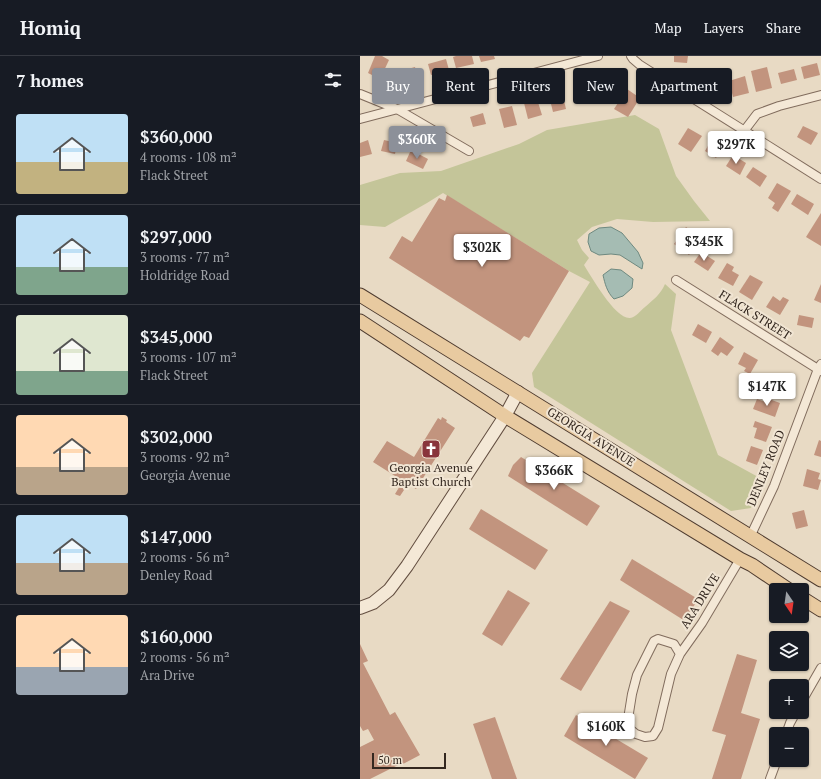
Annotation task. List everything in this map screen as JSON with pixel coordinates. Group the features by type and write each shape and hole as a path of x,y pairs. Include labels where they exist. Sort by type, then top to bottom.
{"main road":[{"name":"GEORGIA AVENUE","path":"360,295 821,580"},
{"path":"360,321 505,416 752,565 779,583"},
{"path":"809,602 821,610"}],"street":[{"path":"360,119 598,56"},
{"path":"631,56 633,60 640,65 821,179"},
{"path":"360,94 397,110 469,151"},
{"path":"744,131 757,114 821,95"},
{"name":"FLACK STREET","path":"676,280 820,368"},
{"name":"DENLEY ROAD","path":"750,536 774,486 820,368"},
{"path":"360,608 373,603 389,590 407,566 505,416 518,392"},
{"name":"ARA DRIVE","path":"680,654 674,644 658,639 654,641 637,675 632,694 628,718 630,728 636,734 653,736 658,728 671,674 680,654 702,623 740,559"},
{"path":"809,689 821,668"},
{"path":"770,779 774,767"}],"green space":[{"path":"635,115 659,129 676,176 710,221 653,222 617,219 592,227 577,240 582,250 589,258 584,265 604,296 617,312 630,318 636,315 656,297 665,284 676,294 671,330 718,455 760,478 751,508 731,511 534,387 532,373 590,282 569,271 443,193 385,227 360,225 360,185 400,173 441,171 519,144 547,130"}],"shaded area":[{"path":"611,227 622,233 638,252 643,263 642,269 620,255 599,255 591,251 588,242 589,234 599,228"},
{"path":"611,269 621,270 633,279 632,288 623,296 614,299 608,291 603,275"}],"building":[{"path":"375,56 382,56 389,60 385,68 372,68 372,75 368,73"},
{"path":"472,56 474,64 456,68 453,57"},
{"path":"479,56 494,56 495,59 481,62"},
{"path":"674,56 688,56 687,63 674,62"},
{"path":"446,59 448,68 432,68 431,75 428,64"},
{"path":"817,63 820,75 804,79 801,67"},
{"path":"767,67 772,88 756,92 751,71"},
{"path":"794,69 797,80 781,84 778,73"},
{"path":"745,76 749,93 733,97 732,80"},
{"path":"628,90 636,95 636,104 628,117 614,109 617,104 628,104"},
{"path":"524,104 539,104 542,115 528,119"},
{"path":"551,104 565,104 566,109 553,112"},
{"path":"512,106 517,125 504,128 499,109"},
{"path":"483,113 486,124 473,127 470,117"},
{"path":"803,126 818,133 811,145 797,137"},
{"path":"688,128 702,136 691,152 678,144"},
{"path":"368,140 372,154 360,157 360,143"},
{"path":"384,140 397,143 395,154 381,151"},
{"path":"710,142 722,148 716,158 705,151"},
{"path":"411,150 428,159 423,169 406,161"},
{"path":"733,155 746,163 740,175 726,166"},
{"path":"753,167 767,176 760,187 746,177"},
{"path":"777,183 791,191 778,212 772,208 775,203 768,198"},
{"path":"797,194 814,204 808,215 791,204"},
{"path":"447,195 569,271 529,338 524,336 520,341 389,258 402,236 412,242 439,198 445,201"},
{"path":"821,213 821,246 806,237"},
{"path":"686,227 694,233 687,243 694,249 689,255 674,244"},
{"path":"701,252 715,261 708,271 694,262"},
{"path":"727,263 734,267 732,271 739,275 733,286 718,278"},
{"path":"750,275 763,282 752,300 739,292"},
{"path":"821,284 821,303 814,300"},
{"path":"773,296 780,301 783,297 789,300 780,315 766,307"},
{"path":"799,315 814,318 812,328 797,325"},
{"path":"698,324 712,332 706,343 692,335"},
{"path":"720,337 734,347 727,356 721,352 718,356 711,351"},
{"path":"744,352 758,360 750,374 744,371 746,368 738,364"},
{"path":"780,375 786,387 776,393 769,381"},
{"path":"757,399 768,403 769,399 780,403 775,417 753,409"},
{"name":"Georgia Avenue Baptist Church","path":"442,417 447,420 446,422 455,428 416,489 408,484 400,496 395,494 403,481 373,462 387,441 414,457 438,418 441,420"},
{"path":"755,421 772,427 766,442 754,438 757,428 753,427"},
{"path":"819,440 821,441 821,457 814,455"},
{"path":"751,446 763,450 757,465 746,461"},
{"path":"521,457 600,506 587,526 508,476 513,465"},
{"path":"807,469 820,473 818,479 821,480 818,490 803,486"},
{"path":"481,509 548,550 535,570 469,529"},
{"path":"804,510 808,526 796,529 792,513"},
{"path":"632,559 698,599 685,621 620,580"},
{"path":"508,590 530,603 502,646 482,634"},
{"path":"610,601 630,611 581,691 560,679"},
{"path":"360,644 368,661 363,663 390,715 395,712 420,755 370,779 360,779 360,747 374,740 368,729 363,731 360,726"},
{"path":"737,654 757,660 741,713 760,719 741,779 712,779 726,735 712,731"},
{"path":"576,715 648,758 635,779 564,736"},
{"path":"495,717 517,779 492,779 473,724"}],"place":[{"name":"Georgia Avenue Baptist Church","path":"431,449"}]}
